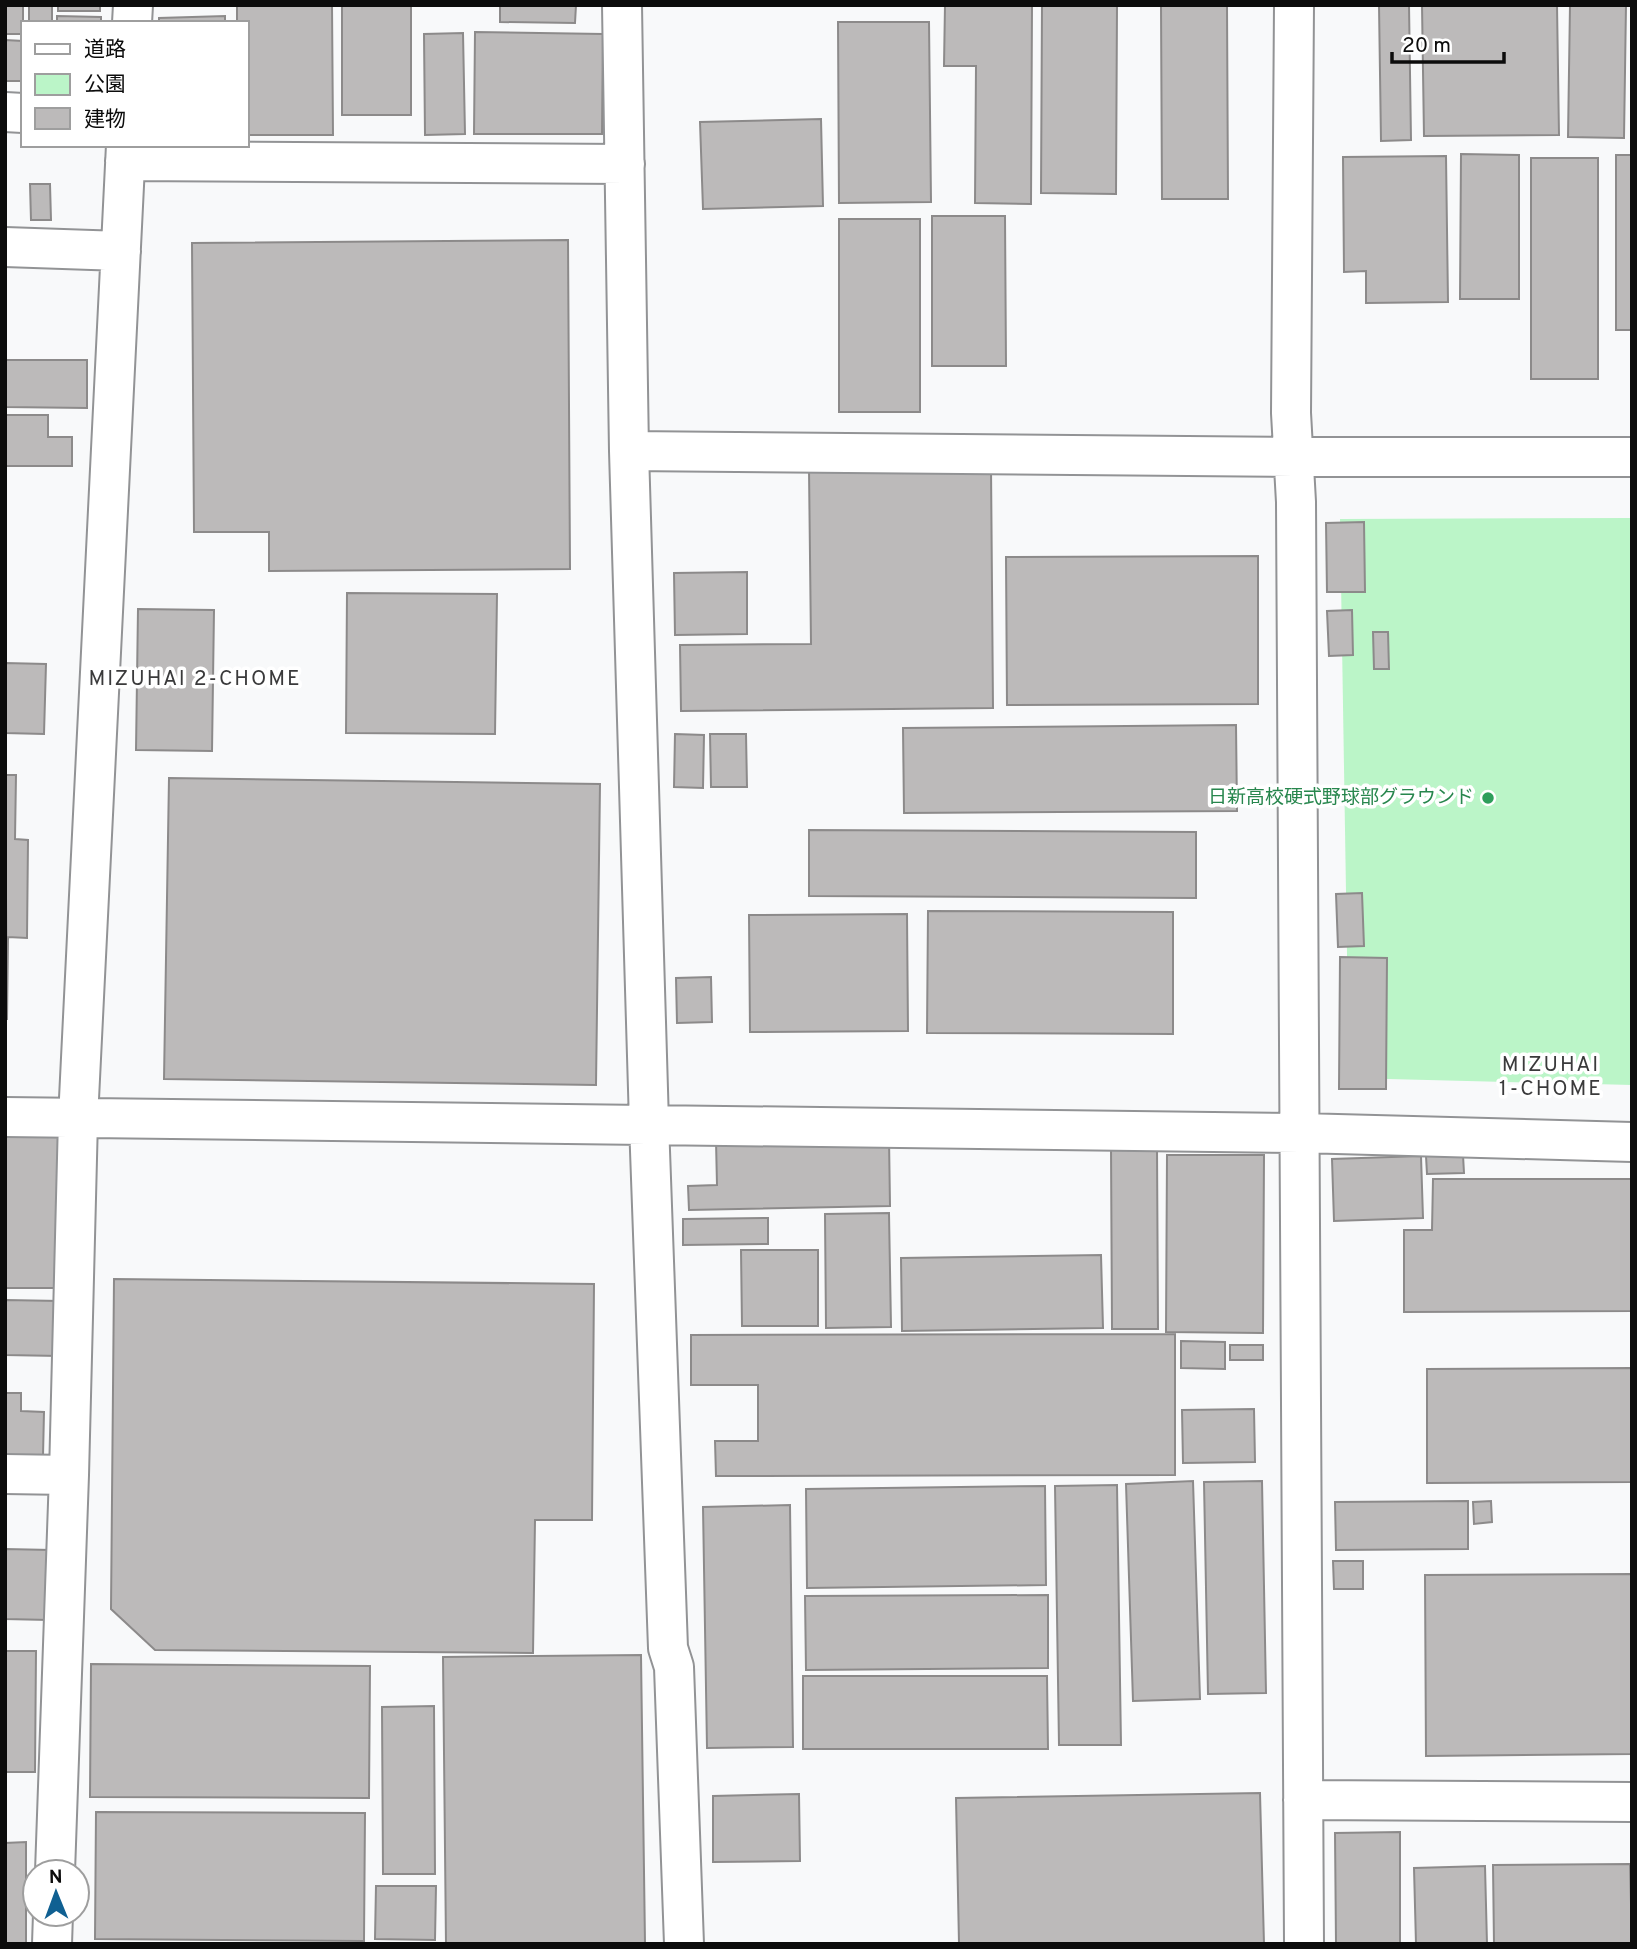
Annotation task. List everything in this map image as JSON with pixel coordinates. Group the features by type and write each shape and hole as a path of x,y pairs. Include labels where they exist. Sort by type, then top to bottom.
{"street":[{"path":"622,5 629,451 649,1123 668,1648 674,1667 684,1944"},
{"path":"1294,5 1292,399 1296,502 1304,1944"},
{"path":"55,1858 78,1119 126,153 625,164"},
{"path":"5,247 121,251"},
{"path":"629,451 1632,457"},
{"path":"5,1117 1300,1133 1632,1142"},
{"path":"5,1474 69,1475"},
{"path":"1303,1800 1632,1802"}],"green space":[{"name":"日新高校硬式野球部グラウンド","path":"1632,518 1632,1085 1349,1078 1340,519"}],"building":[{"path":"5,5 23,5 21,34 5,34"},
{"path":"29,5 52,5 52,21 29,21"},
{"path":"58,5 100,5 100,11 58,11"},
{"path":"237,5 332,5 333,135 248,135 248,21 237,21"},
{"path":"342,5 411,5 411,115 342,115"},
{"path":"500,5 576,5 575,23 500,22"},
{"path":"945,5 1032,5 1031,204 975,203 976,66 944,66"},
{"path":"1042,5 1117,5 1116,194 1041,193"},
{"path":"1161,5 1227,5 1228,199 1162,199"},
{"path":"1379,5 1409,5 1411,140 1381,141"},
{"path":"1422,5 1557,5 1559,135 1424,136"},
{"path":"1570,5 1626,5 1624,138 1568,137"},
{"path":"57,16 101,17 101,21 57,21"},
{"path":"225,16 225,21 159,21 159,18"},
{"path":"838,22 929,22 931,202 839,203"},
{"path":"475,32 603,34 602,134 474,134"},
{"path":"463,33 465,134 425,135 424,34"},
{"path":"5,40 21,41 21,81 5,81"},
{"path":"821,119 823,206 703,209 700,122"},
{"path":"1461,154 1519,155 1519,299 1460,299"},
{"path":"1616,155 1632,155 1632,330 1616,330"},
{"path":"1446,156 1448,302 1366,303 1366,271 1344,272 1343,157"},
{"path":"1531,158 1598,158 1598,379 1531,379"},
{"path":"30,184 50,184 51,220 31,220"},
{"path":"932,216 1005,216 1006,366 932,366"},
{"path":"839,219 920,219 920,412 839,412"},
{"path":"568,240 570,569 269,571 269,532 194,532 192,243"},
{"path":"5,360 87,360 87,408 5,407"},
{"path":"5,415 48,415 48,437 72,437 72,466 5,466"},
{"path":"991,467 993,708 681,711 680,645 811,644 809,469"},
{"path":"1364,522 1365,592 1327,592 1326,523"},
{"path":"1258,556 1258,704 1007,705 1006,557"},
{"path":"747,572 747,634 675,635 674,573"},
{"path":"347,593 497,594 495,734 346,733"},
{"path":"138,609 214,610 212,751 136,750"},
{"path":"1352,610 1353,655 1329,656 1327,611"},
{"path":"1373,632 1388,632 1389,669 1374,669"},
{"path":"5,663 46,664 44,734 5,733"},
{"path":"1236,725 1237,811 904,813 903,728"},
{"path":"675,734 704,735 703,788 674,787"},
{"path":"710,734 746,734 747,787 711,787"},
{"path":"5,775 16,775 15,839 28,840 27,938 8,937 7,1020"},
{"path":"169,778 600,784 596,1085 164,1079"},
{"path":"809,830 1196,832 1196,898 809,896"},
{"path":"1362,893 1364,946 1338,947 1336,894"},
{"path":"928,911 1173,912 1173,1034 927,1033"},
{"path":"907,914 908,1031 750,1032 749,915"},
{"path":"1340,957 1387,958 1386,1089 1339,1089"},
{"path":"711,977 712,1022 677,1023 676,978"},
{"path":"5,1127 65,1127 65,1288 5,1288"},
{"path":"889,1138 890,1206 689,1210 688,1186 717,1185 716,1141"},
{"path":"1111,1147 1157,1147 1158,1329 1112,1329"},
{"path":"1167,1155 1264,1155 1263,1333 1166,1332"},
{"path":"1463,1155 1464,1173 1427,1174 1426,1156"},
{"path":"1421,1156 1423,1218 1334,1221 1332,1159"},
{"path":"1433,1179 1632,1179 1632,1311 1404,1312 1404,1230 1432,1230"},
{"path":"889,1213 891,1327 826,1328 825,1214"},
{"path":"768,1218 768,1244 683,1245 683,1219"},
{"path":"741,1250 818,1250 818,1326 742,1326"},
{"path":"1101,1255 1103,1328 902,1331 901,1258"},
{"path":"114,1279 594,1284 592,1520 535,1520 533,1653 155,1650 111,1609"},
{"path":"5,1300 60,1301 59,1356 5,1355"},
{"path":"1175,1334 1175,1475 716,1476 715,1441 758,1441 758,1385 691,1385 691,1335"},
{"path":"1181,1341 1225,1342 1225,1369 1181,1368"},
{"path":"1230,1345 1263,1345 1263,1360 1230,1360"},
{"path":"1632,1368 1632,1482 1427,1483 1427,1369"},
{"path":"5,1393 21,1393 21,1411 44,1412 43,1456 5,1456"},
{"path":"1254,1409 1255,1462 1183,1463 1182,1410"},
{"path":"1193,1481 1200,1699 1133,1701 1126,1484"},
{"path":"1262,1481 1266,1693 1208,1694 1204,1482"},
{"path":"1117,1485 1121,1745 1059,1745 1055,1486"},
{"path":"1045,1486 1046,1585 807,1588 806,1489"},
{"path":"1468,1501 1468,1549 1336,1550 1335,1502"},
{"path":"1491,1501 1492,1522 1474,1524 1473,1502"},
{"path":"790,1505 793,1747 707,1748 703,1507"},
{"path":"5,1549 51,1550 49,1620 5,1619"},
{"path":"1333,1561 1363,1561 1363,1589 1334,1589"},
{"path":"1632,1574 1632,1754 1426,1756 1425,1575"},
{"path":"1048,1595 1048,1668 806,1670 805,1596"},
{"path":"5,1651 36,1651 35,1772 5,1772"},
{"path":"641,1655 645,1944 446,1944 443,1657"},
{"path":"91,1664 370,1666 369,1798 90,1797"},
{"path":"803,1676 1047,1676 1048,1749 803,1749"},
{"path":"434,1706 435,1874 383,1874 382,1707"},
{"path":"1260,1793 1264,1944 897,1944 959,1943 956,1798"},
{"path":"799,1794 800,1861 713,1862 713,1796"},
{"path":"96,1812 365,1813 364,1941 95,1939"},
{"path":"1400,1832 1400,1944 1336,1944 1335,1833"},
{"path":"26,1842 26,1858 21,1858 21,1928 26,1928 26,1944 5,1944 5,1843"},
{"path":"1630,1864 1632,1944 1494,1944 1493,1865"},
{"path":"1485,1866 1487,1944 1416,1944 1414,1868"},
{"path":"376,1886 436,1886 435,1940 375,1939"}],"place":[{"name":"日新高校硬式野球部グラウンド","path":"1488,798"}],"district":[{"name":"MIZUHAI 2-CHOME","path":"195,679"},
{"name":"MIZUHAI 1-CHOME","path":"1551,1077"}]}
